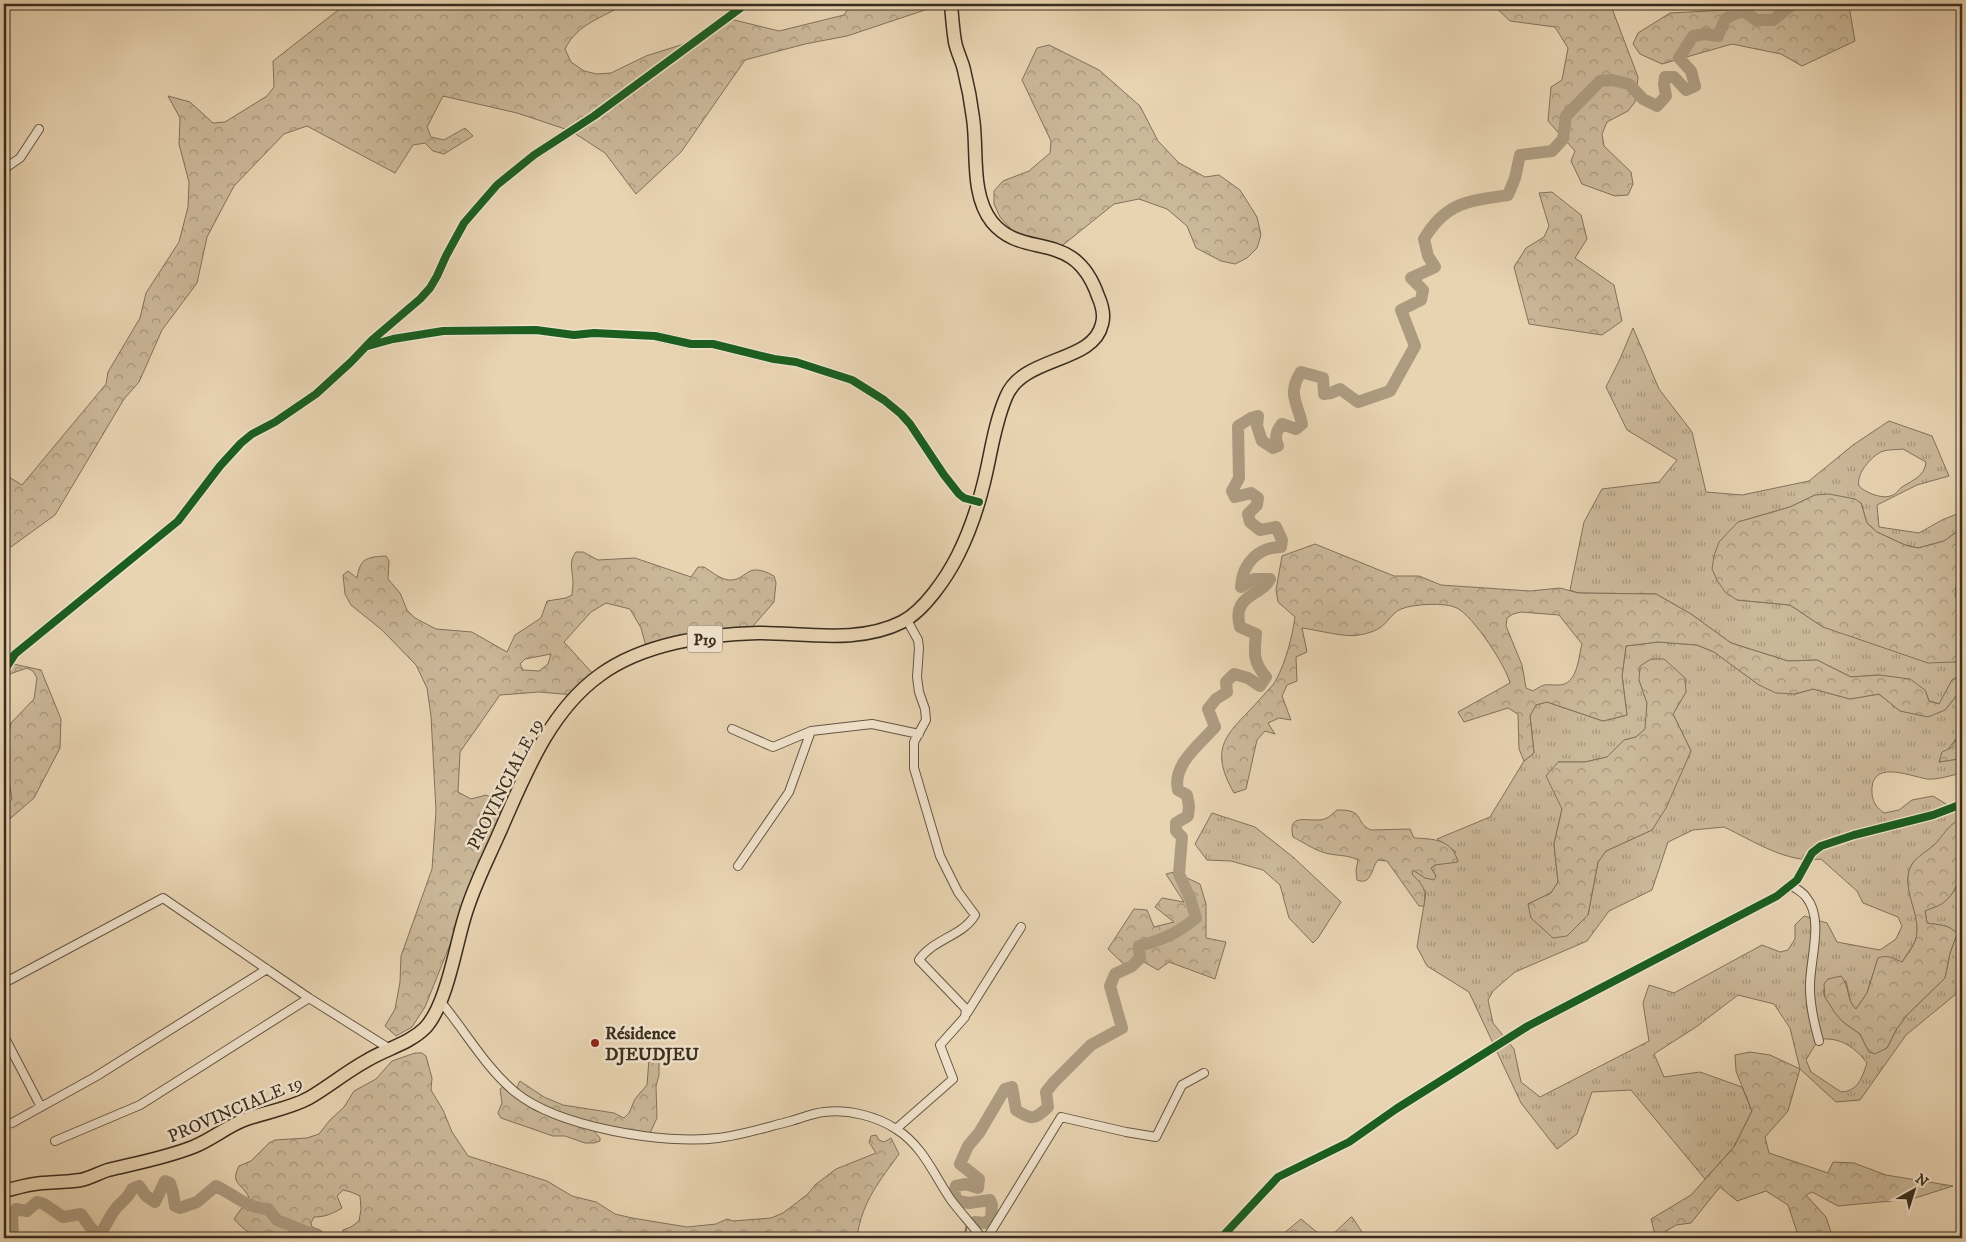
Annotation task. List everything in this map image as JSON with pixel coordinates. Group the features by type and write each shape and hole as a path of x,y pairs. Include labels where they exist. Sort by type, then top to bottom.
{"main road":[{"name":"PROVINCIALE 19","path":"4,1191 35,1184 82,1180 102,1172 163,1158 190,1148 208,1141 239,1122 304,1101 369,1058 390,1049 425,1028 441,1002 472,892 520,785 538,749 556,721 596,677 630,659 663,646 701,639 756,633 828,635 877,631 907,620 930,598 957,557 979,502 992,440 1007,393 1012,384 1028,372 1084,348 1098,334 1103,322 1103,313 1094,285 1086,271 1074,259 1064,252 1006,235 988,217 981,202 978,187 973,119 964,73 956,46 951,4"}],"street":[{"path":"4,671 15,654 178,521 220,466 241,443 252,434 275,422 316,394 430,288 464,223 497,185 534,155 594,116 746,4"},
{"path":"4,169 20,158 39,128"},
{"path":"365,347 393,339 443,331 536,330 574,335 594,333 654,336 691,344 713,344 774,359 796,362 852,380 884,400 902,414 910,424 959,494 964,498 979,502"},
{"path":"907,620 918,640 920,648 916,677 925,709 926,720 914,742 914,768 940,856 958,892 975,915 965,927 933,946 919,960 966,1009 967,1013"},
{"path":"732,729 772,747 811,731 872,724 919,734"},
{"path":"738,866 789,792 811,731"},
{"path":"1221,1238 1278,1177 1350,1142 1396,1109 1528,1026 1777,896 1791,885 1803,870 1812,853 1821,846 1854,835 1924,818 1962,804"},
{"path":"1791,885 1807,897 1814,910 1816,923 1809,986 1811,1007 1819,1041"},
{"path":"4,983 163,898 309,998 390,1049"},
{"path":"896,1129 953,1079 940,1044 965,1017 1021,927"},
{"path":"4,1125 12,1123 95,1077 267,969"},
{"path":"55,1141 140,1104 309,998"},
{"path":"441,1002 477,1050 515,1092 537,1106 586,1124 645,1136 718,1138 761,1129 822,1112 855,1114 878,1120 909,1138 919,1150 952,1202 982,1238"},
{"path":"4,1036 41,1107"},
{"path":"987,1238 1061,1117 1156,1137 1182,1085 1204,1073"}],"green space":[{"path":"346,4 625,4 583,27 570,40 565,49 571,62 584,71 597,74 611,73 646,56 687,43 726,18 779,31 844,15 851,4 930,4 928,9 847,36 805,44 745,60 681,152 636,194 605,153 571,131 517,113 443,96 427,127 431,137 444,140 465,128 473,136 444,154 433,151 425,143 413,145 395,173 307,126 284,134 234,186 207,237 197,283 162,330 139,382 124,399 55,515 4,552 4,474 22,485 106,384 108,372 140,318 146,293 179,242 188,207 189,182 179,144 180,118 168,96 190,102 213,123 225,122 267,96 274,87 273,61"},
{"path":"1492,4 1609,4 1611,6 1638,77 1635,102 1628,111 1607,122 1602,134 1604,146 1631,172 1633,184 1628,195 1615,196 1582,184 1571,161 1575,151 1548,121 1551,87 1562,80 1568,48 1555,27 1510,21"},
{"path":"1738,4 1838,4 1849,6 1855,41 1802,66 1781,54 1732,44 1662,64 1640,54 1633,44 1638,33 1670,13 1728,10"},
{"path":"1049,45 1099,70 1140,106 1158,141 1179,163 1205,177 1219,175 1240,190 1257,217 1261,235 1257,248 1247,258 1235,264 1221,261 1196,248 1187,226 1167,209 1139,199 1114,204 1063,245 1038,245 1022,241 1000,217 994,204 994,191 1003,181 1029,171 1050,153 1051,141 1022,80 1037,48"},
{"path":"1552,192 1581,215 1587,239 1575,258 1614,285 1622,321 1602,335 1529,324 1514,267 1526,248 1544,237 1549,226 1539,193"},
{"path":"1633,328 1659,389 1692,432 1706,492 1742,495 1809,481 1853,445 1889,421 1932,436 1949,476 1917,485 1877,505 1879,527 1919,533 1942,520 1962,512 1962,531 1958,531 1944,541 1918,548 1905,545 1877,532 1867,523 1861,503 1815,495 1790,507 1738,522 1737,600 1790,605 1823,627 1954,662 1962,659 1962,674 1952,680 1940,704 1929,701 1925,690 1879,675 1851,677 1817,660 1788,661 1731,643 1691,614 1656,594 1578,593 1570,590 1584,522 1602,489 1659,482 1677,460 1627,430 1606,387","holes":["1903,449 1926,462 1921,474 1893,495 1884,497 1875,495 1859,486 1861,472 1871,459 1881,452"]},
{"path":"1829,494 1855,499 1861,503 1867,523 1877,532 1905,545 1918,548 1944,541 1958,531 1962,531 1962,572 1957,581 1955,596 1962,605 1962,659 1954,662 1928,663 1823,627 1790,605 1737,600 1725,592 1712,569 1714,556 1719,542 1738,522 1790,507 1815,495"},
{"path":"1315,544 1394,576 1419,576 1441,585 1530,591 1560,588 1578,593 1656,594 1691,614 1731,643 1788,661 1817,660 1851,677 1879,675 1910,679 1925,690 1929,701 1939,704 1952,680 1962,674 1962,695 1957,695 1945,710 1928,717 1900,711 1879,694 1850,699 1813,689 1795,694 1776,693 1759,685 1714,652 1697,645 1658,642 1626,646 1622,676 1627,715 1603,721 1547,702 1536,705 1530,716 1534,753 1524,761 1519,749 1518,714 1508,708 1464,722 1458,712 1510,683 1488,642 1464,613 1457,608 1438,604 1413,606 1401,609 1384,625 1362,635 1354,636 1302,628 1307,652 1296,657 1297,681 1287,685 1282,696 1291,720 1279,718 1268,723 1275,734 1265,731 1257,740 1246,789 1234,793 1222,762 1225,740 1275,682 1286,657 1292,633 1295,617 1278,602 1276,590 1282,556","holes":["1521,612 1559,615 1582,644 1576,670 1570,681 1565,684 1545,685 1533,691 1526,688 1522,665 1506,626 1507,618"]},
{"path":"576,552 583,552 598,560 635,558 691,577 698,567 704,567 719,577 729,580 740,578 752,570 757,570 774,576 776,583 774,602 746,634 647,650 641,628 630,609 606,603 591,612 564,642 595,676 575,695 539,692 500,695 460,752 458,792 471,799 486,795 512,806 473,887 425,1007 412,1027 396,1036 385,1026 395,1009 400,982 401,956 432,869 436,811 431,716 427,688 416,665 382,630 351,605 345,594 343,575 348,571 357,578 362,563 369,558 386,556 389,561 388,579 400,593 407,610 415,618 436,629 472,632 507,652 515,635 541,618 547,601 566,598 572,595 572,559","holes":["551,654 548,664 539,671 523,670 520,664 525,659"]},
{"path":"1658,642 1697,645 1714,652 1759,685 1795,694 1813,689 1850,699 1879,694 1900,711 1928,716 1945,710 1957,695 1962,695 1962,730 1939,762 1958,759 1962,755 1962,773 1927,779 1901,773 1883,773 1877,776 1873,783 1873,800 1884,813 1899,810 1912,800 1933,796 1951,807 1962,810 1962,820 1914,861 1911,866 1908,884 1917,921 1915,942 1902,962 1878,958 1867,993 1856,1009 1851,1004 1846,981 1823,990 1825,997 1843,1022 1860,1034 1869,1052 1887,1048 1896,1030 1907,1015 1945,978 1950,953 1957,934 1946,926 1927,923 1925,910 1950,897 1962,872 1962,938 1956,994 1906,1035 1860,1100 1836,1102 1800,1069 1790,1028 1774,1004 1738,995 1696,1027 1654,1054 1664,1077 1700,1072 1742,1087 1752,1111 1734,1147 1705,1179 1631,1090 1592,1092 1577,1134 1557,1149 1521,1103 1469,992 1427,966 1417,947 1426,892 1412,874 1413,870 1425,878 1436,876 1431,868 1456,852 1437,839 1490,817 1524,761 1534,753 1530,716 1535,705 1547,702 1603,721 1627,715 1622,676 1626,646","holes":["1639,680 1686,692 1673,714 1691,751 1652,830 1606,851 1598,862 1588,915 1528,904 1551,893 1558,882 1554,844 1562,809 1558,762 1585,762 1607,757 1624,740 1636,737 1646,729 1647,703","1724,827 1783,855 1808,860 1821,859 1857,891 1863,903 1898,917 1902,926 1896,939 1880,950 1837,942 1827,923 1804,916 1795,925 1795,939 1788,950 1780,952 1762,945 1674,993 1649,985 1643,1003 1649,1041 1540,1097 1521,1082 1514,1049 1493,1023 1488,1000 1493,991 1515,972 1587,941 1609,911 1652,890 1668,842 1693,830","1823,1039 1843,1042 1858,1053 1867,1063 1861,1079 1852,1089 1841,1092 1811,1072 1806,1060 1815,1045"]},
{"path":"1651,659 1664,659 1685,678 1686,692 1673,714 1691,751 1666,808 1652,830 1606,851 1598,862 1588,915 1567,936 1553,938 1531,918 1528,904 1551,893 1558,882 1554,844 1562,809 1546,776 1558,762 1585,762 1607,757 1624,740 1636,737 1645,729 1647,703 1639,680 1640,666"},
{"path":"4,663 41,670 61,719 60,748 34,798 4,824 4,807 12,799 5,758 11,723 34,699 37,678 33,671 27,668 4,676"},
{"path":"1962,730 1962,755 1958,759 1939,762 1942,752 1951,748"},
{"path":"1337,810 1346,810 1356,814 1363,824 1371,830 1410,829 1414,838 1441,842 1451,849 1458,862 1435,865 1431,868 1436,876 1434,880 1425,878 1413,870 1412,874 1423,888 1425,896 1424,906 1419,906 1387,861 1378,860 1366,881 1357,880 1358,860 1320,851 1293,837 1293,823 1302,820 1321,820"},
{"path":"1212,813 1255,827 1293,857 1341,902 1313,943 1289,918 1280,885 1263,870 1231,861 1207,860 1195,844"},
{"path":"1962,820 1961,865 1956,887 1943,903 1925,911 1927,923 1951,928 1957,934 1950,953 1945,978 1907,1015 1896,1030 1887,1048 1875,1054 1869,1052 1860,1034 1843,1022 1835,1013 1825,997 1824,984 1828,979 1841,976 1856,1009 1867,993 1878,958 1894,958 1902,962 1914,944 1917,929 1908,884 1911,866 1916,859 1937,842 1951,825"},
{"path":"1174,872 1200,884 1206,904 1206,938 1226,942 1215,979 1169,962 1158,970 1144,962 1132,972 1108,949 1134,909 1147,910 1154,927 1174,922 1155,907 1162,898 1184,902 1166,874"},
{"path":"1750,1052 1770,1055 1800,1069 1788,1111 1765,1137 1769,1153 1828,1173 1833,1162 1854,1163 1886,1175 1953,1186 1912,1199 1838,1206 1812,1192 1806,1195 1826,1217 1833,1238 1799,1238 1788,1205 1766,1191 1737,1201 1720,1187 1691,1223 1676,1225 1663,1233 1666,1238 1656,1238 1651,1219 1691,1195 1734,1147 1752,1111 1736,1071 1735,1055"},
{"path":"415,1053 422,1053 426,1056 432,1078 431,1090 443,1110 452,1132 468,1156 547,1181 572,1196 596,1202 615,1214 632,1218 687,1227 716,1224 727,1219 733,1221 771,1218 783,1213 836,1169 876,1153 869,1142 871,1136 876,1135 879,1140 884,1142 891,1138 899,1154 873,1192 863,1212 857,1236 846,1234 836,1238 298,1238 294,1235 294,1238 268,1238 254,1235 241,1226 234,1219 249,1198 236,1181 236,1172 239,1166 251,1161 269,1143 275,1140 307,1138 319,1134 344,1107 354,1091 376,1079 392,1061","holes":["343,1190 360,1196 361,1209 359,1221 343,1230 342,1237 328,1237 320,1230 312,1227 311,1223 314,1217 328,1215 342,1208 337,1196"]},
{"path":"651,1057 659,1057 659,1075 656,1086 657,1118 650,1133 578,1119 541,1105 527,1097 517,1087 520,1081 544,1097 563,1105 614,1113 624,1118 629,1113 635,1099 647,1085 649,1059"},
{"path":"503,1087 534,1110 568,1123 592,1129 600,1138 600,1141 585,1143 565,1136 553,1136 501,1118 498,1113 502,1103 500,1089"},
{"path":"1351,1217 1366,1238 1329,1238"},
{"path":"1301,1219 1324,1238 1278,1238"}],"waterway":[{"path":"975,1222 985,1223 991,1218 992,1205 990,1200 969,1203 958,1201 954,1194 956,1186 966,1184 978,1188 979,1179 960,1164 968,1146 979,1133 1005,1089 1012,1087 1016,1110 1021,1113 1033,1117 1044,1111 1048,1107 1046,1092 1054,1082 1091,1045 1122,1028 1110,986 1115,974 1132,966 1140,958 1139,946 1169,935 1183,928 1196,918 1190,898 1179,874 1182,837 1176,831 1176,823 1188,816 1189,806 1187,795 1178,790 1179,772 1188,756 1215,727 1208,709 1216,699 1227,692 1226,682 1234,674 1248,678 1260,686 1266,677 1255,657 1256,634 1240,627 1238,616 1243,602 1266,585 1270,579 1254,579 1241,587 1244,571 1253,558 1265,550 1281,547 1282,540 1276,527 1260,530 1250,522 1248,514 1257,505 1258,498 1251,493 1235,497 1232,491 1239,478 1238,426 1258,416 1257,426 1262,441 1273,448 1278,446 1276,434 1282,424 1296,429 1302,424 1294,398 1295,386 1301,372 1323,378 1324,394 1340,389 1358,402 1390,391 1415,346 1401,310 1421,300 1423,290 1411,278 1435,267 1428,256 1424,239 1441,217 1459,205 1508,195 1515,178 1520,155 1552,151 1563,139 1566,116 1600,81 1612,80 1629,84 1643,99 1657,106 1666,96 1665,77 1674,77 1686,90 1695,86 1691,71 1679,58 1693,36 1705,34 1718,36 1725,19 1742,10 1756,20 1773,20 1793,4"},
{"path":"13,1238 12,1216 16,1209 27,1211 37,1202 44,1204 63,1217 81,1214 99,1236 116,1208 132,1189 139,1186 146,1196 155,1202 165,1181 170,1183 175,1206 180,1208 197,1202 216,1186 247,1204 268,1209 277,1220 322,1238"},
{"path":"964,1238 967,1225"}],"cycle path":[{"path":"4,671 15,654 178,521 220,466 241,443 252,434 275,422 316,394 372,340 420,299 430,288 437,276 464,223 497,185 534,155 594,116 746,4"},
{"path":"368,346 393,339 443,331 536,330 574,335 594,333 655,336 691,344 713,344 774,359 796,362 852,380 884,400 910,424 959,494 964,498 979,502"},
{"path":"1221,1238 1278,1177 1349,1142 1396,1109 1528,1026 1777,896 1797,880 1812,853 1821,846 1854,835 1933,815 1962,804"}],"place":[{"name":"Résidence DJEUDJEU","path":"595,1043"}]}
